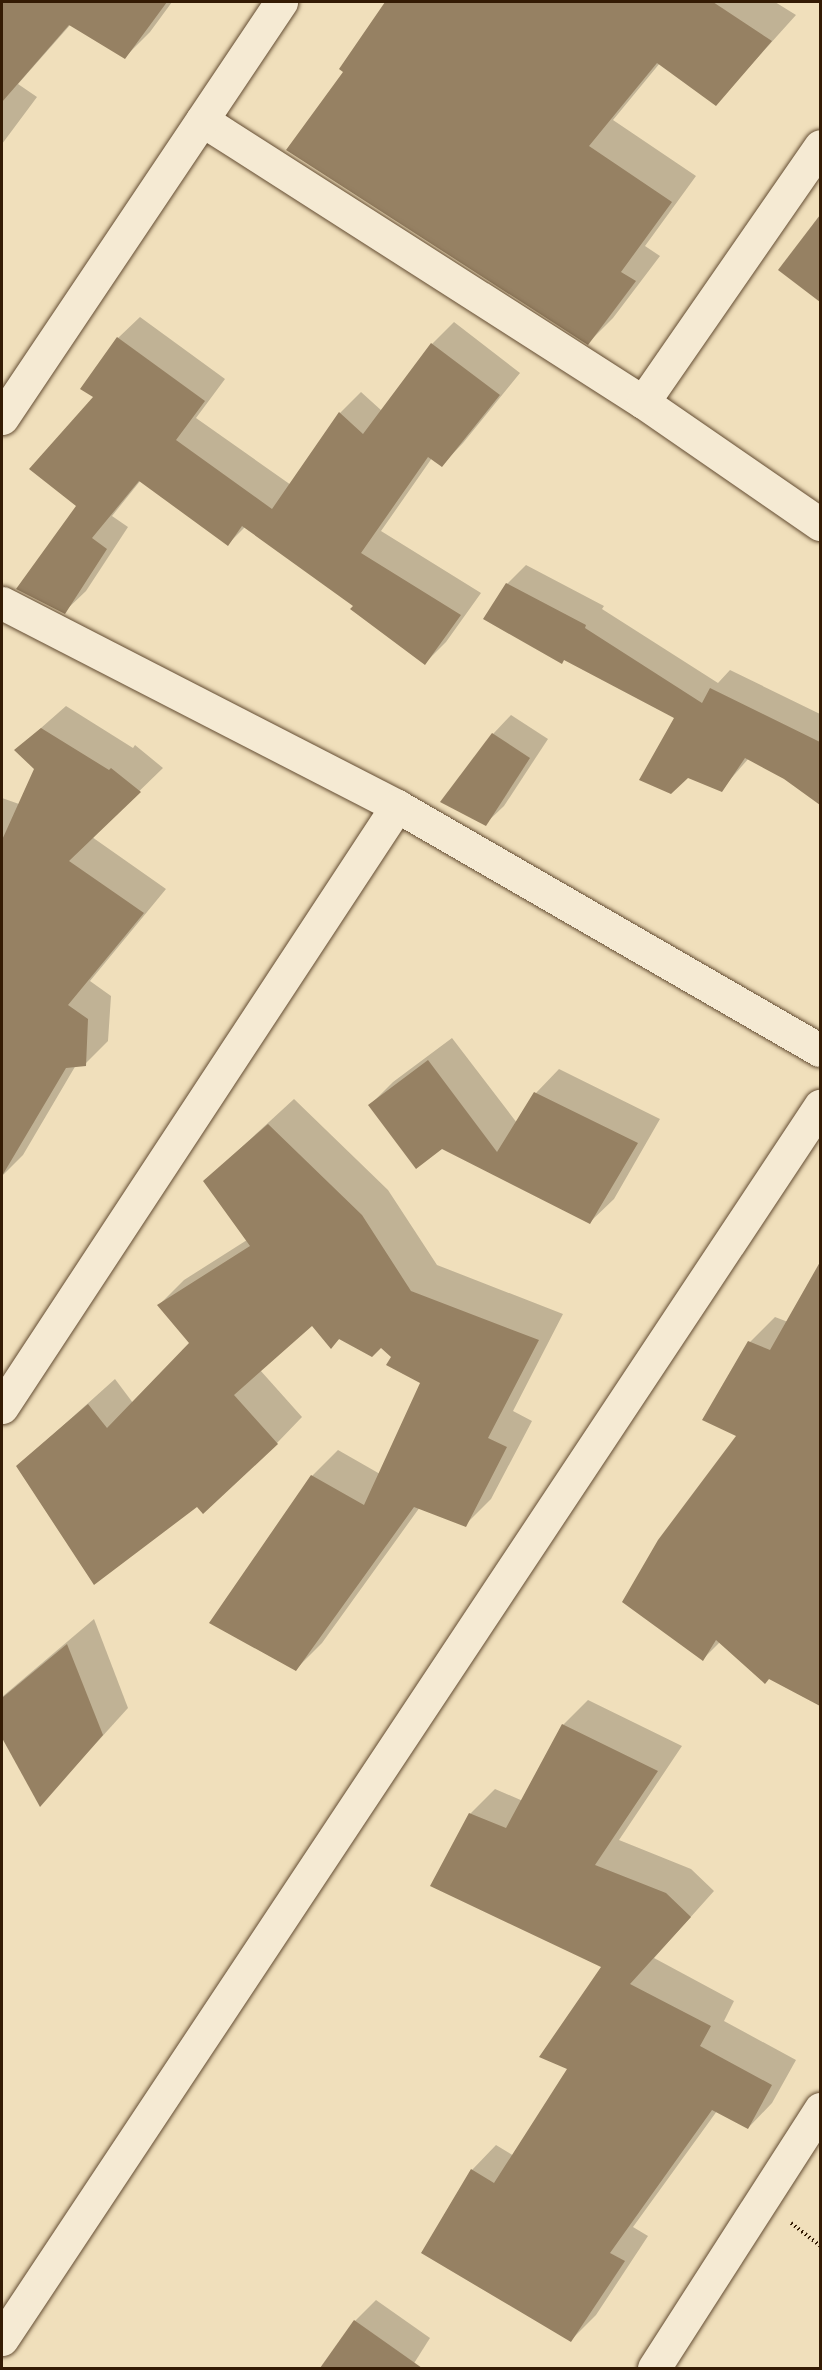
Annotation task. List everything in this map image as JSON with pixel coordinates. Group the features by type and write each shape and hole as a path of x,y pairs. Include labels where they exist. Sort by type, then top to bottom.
{"street":[{"path":"2,418 281,2"},
{"path":"202,120 643,402 820,524"},
{"path":"643,402 820,146"},
{"path":"2,603 397,806 820,1050"},
{"path":"2,1407 397,806"},
{"path":"2,2339 820,1106"},
{"path":"654,2368 820,2109"}],"building":[{"path":"2,2 167,2 125,59 69,25 2,102"},
{"path":"385,2 713,2 772,41 716,106 657,63 589,146 672,202 621,272 636,281 588,345 286,150 343,72 339,69"},
{"path":"820,215 820,302 778,270"},
{"path":"117,337 205,401 176,440 272,509 339,412 363,434 431,343 500,395 442,467 428,457 361,553 461,615 425,665 350,609 353,606 242,526 228,546 139,481 92,538 107,549 65,614 16,589 76,506 29,469 93,397 80,389"},
{"path":"506,583 586,625 585,628 702,703 710,688 820,742 820,805 784,779 745,758 722,792 688,778 671,794 639,780 674,718 564,660 562,664 483,619"},
{"path":"41,728 109,770 111,768 141,792 69,861 144,913 68,1005 88,1019 86,1066 66,1068 2,1176 2,840 34,769 14,750"},
{"path":"492,733 530,758 486,826 440,802"},
{"path":"428,1060 497,1152 534,1092 638,1143 590,1224 442,1149 416,1169 368,1105"},
{"path":"268,1124 362,1215 411,1291 539,1340 488,1438 507,1447 466,1527 414,1507 296,1671 209,1623 311,1475 364,1505 420,1383 386,1365 391,1357 381,1348 372,1357 339,1339 331,1349 312,1326 234,1395 278,1444 203,1514 197,1507 94,1585 16,1466 88,1404 107,1428 189,1343 157,1305 250,1246 203,1181"},
{"path":"820,1262 820,1706 769,1679 765,1684 716,1640 703,1661 622,1602 658,1540 736,1436 702,1420 748,1341 770,1350"},
{"path":"67,1644 103,1735 40,1807 2,1738 2,1698"},
{"path":"562,1724 658,1771 595,1865 666,1893 691,1917 630,1984 711,2026 700,2046 772,2085 748,2129 712,2110 610,2253 625,2261 571,2342 421,2253 471,2169 494,2183 567,2069 539,2057 601,1967 430,1886 469,1813 506,1828"},
{"path":"354,2320 422,2368 320,2368"}]}
